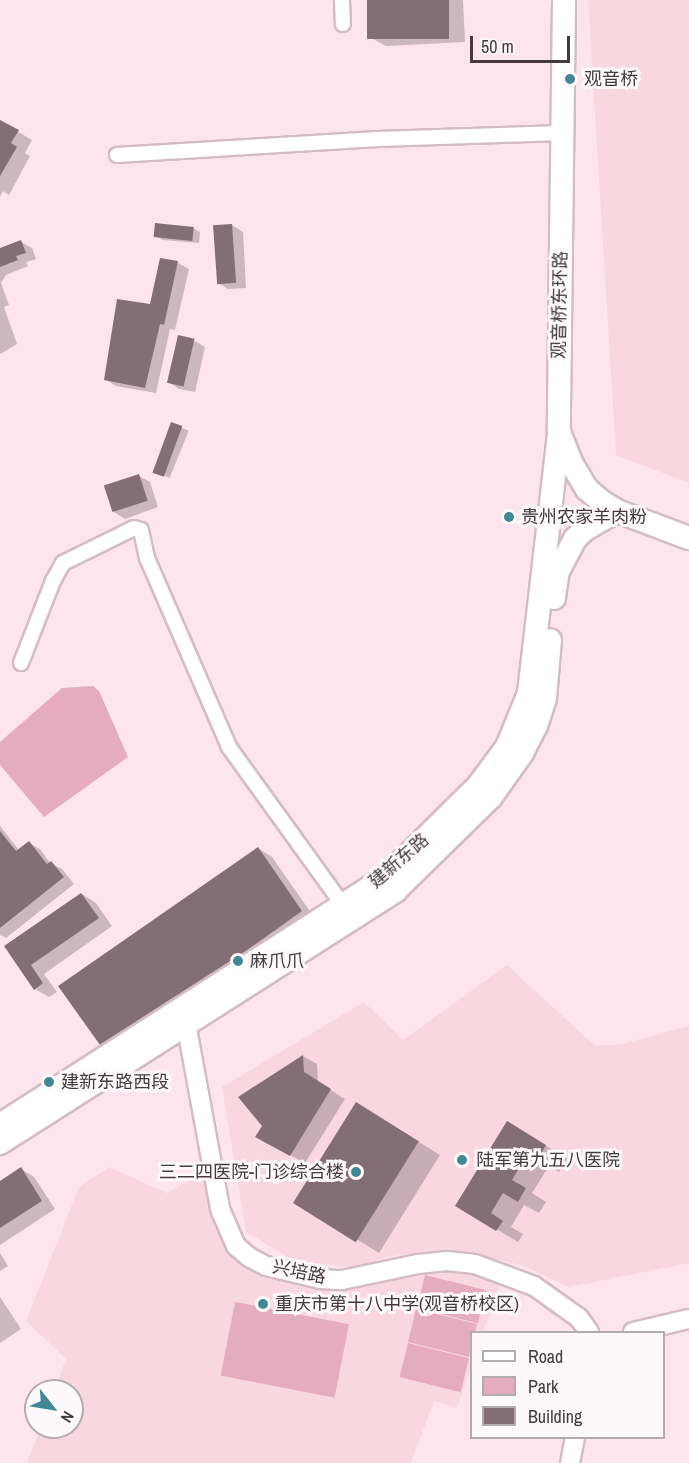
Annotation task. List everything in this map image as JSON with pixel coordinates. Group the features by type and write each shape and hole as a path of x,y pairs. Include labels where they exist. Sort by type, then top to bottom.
{"main road":[{"name":"观音桥东环路","path":"564,0 559,432 573,466 587,489 617,511 689,538"},
{"name":"建新东路","path":"0,1143 385,878 478,786 507,747 529,693 559,432"},
{"name":"建新东路","path":"0,1125 395,891 491,797 522,753 536,726 545,698 558,571 566,553 585,530 617,511"}],"street":[{"path":"342,0 343,24"},
{"path":"117,155 378,139 562,133"},
{"path":"21,663 53,581 63,563 134,528 141,530 147,558 229,747 343,905"},
{"name":"兴培路","path":"184,1017 220,1209 236,1246 249,1257 266,1266 320,1279 342,1280 364,1278 418,1264 447,1261 475,1264 534,1286 572,1312 588,1331"},
{"path":"637,1331 689,1319"},
{"path":"570,1463 575,1439"}],"shaded area":[{"path":"588,0 689,0 689,483 616,455"},
{"name":"陆军第九五八医院","path":"507,965 595,1046 622,1044 689,1026 689,1263 569,1287 524,1266 472,1253 397,1254 352,1268 293,1260 246,1232 222,1087 364,1002 403,1040"},
{"name":"重庆市第十八中学(观音桥校区)","path":"109,1167 167,1193 206,1171 214,1210 263,1272 419,1272 447,1269 473,1272 502,1280 483,1331 470,1331 470,1370 457,1408 434,1401 411,1463 27,1463 36,1439 84,1439 84,1379 58,1379 66,1359 26,1321 79,1187"}],"green space":[{"path":"93,686 99,691 128,757 44,817 0,765 0,742 62,688"},
{"path":"425,1275 486,1290 478,1323 417,1308"},
{"path":"235,1302 349,1324 335,1398 221,1376"},
{"path":"416,1309 477,1324 475,1331 470,1331 469,1357 408,1342"},
{"path":"408,1343 469,1358 461,1392 400,1377"}],"building":[{"path":"367,0 449,0 449,39 367,39"},
{"path":"0,120 19,130 11,143 17,147 0,176"},
{"path":"155,223 194,227 192,241 154,237"},
{"path":"232,224 236,283 217,284 213,225"},
{"path":"21,240 26,253 16,256 18,260 0,267 0,248"},
{"path":"160,258 178,261 164,325 160,324 145,388 104,380 117,299 150,304"},
{"path":"178,335 195,339 184,387 167,383"},
{"path":"171,422 182,426 164,477 153,473"},
{"path":"139,474 148,501 112,512 104,485"},
{"path":"0,831 16,851 29,841 47,864 51,861 64,877 0,928"},
{"path":"258,847 302,911 236,958 100,1045 58,986"},
{"path":"81,893 99,918 31,965 43,983 34,990 4,946"},
{"path":"303,1055 304,1072 331,1089 290,1156 255,1137 262,1126 238,1097"},
{"name":"三二四医院-门诊综合楼","path":"356,1102 419,1141 356,1242 293,1203"},
{"path":"507,1121 546,1145 537,1161 527,1155 512,1180 526,1188 518,1202 503,1193 491,1213 503,1221 496,1231 455,1206"},
{"path":"21,1167 42,1201 0,1228 0,1181"}],"place":[{"name":"观音桥","path":"570,79"},
{"name":"贵州农家羊肉粉","path":"509,517"},
{"name":"麻爪爪","path":"238,961"},
{"name":"建新东路西段","path":"49,1082"},
{"name":"陆军第九五八医院","path":"462,1160"},
{"name":"三二四医院-门诊综合楼","path":"356,1172"},
{"name":"重庆市第十八中学(观音桥校区)","path":"263,1304"}]}
